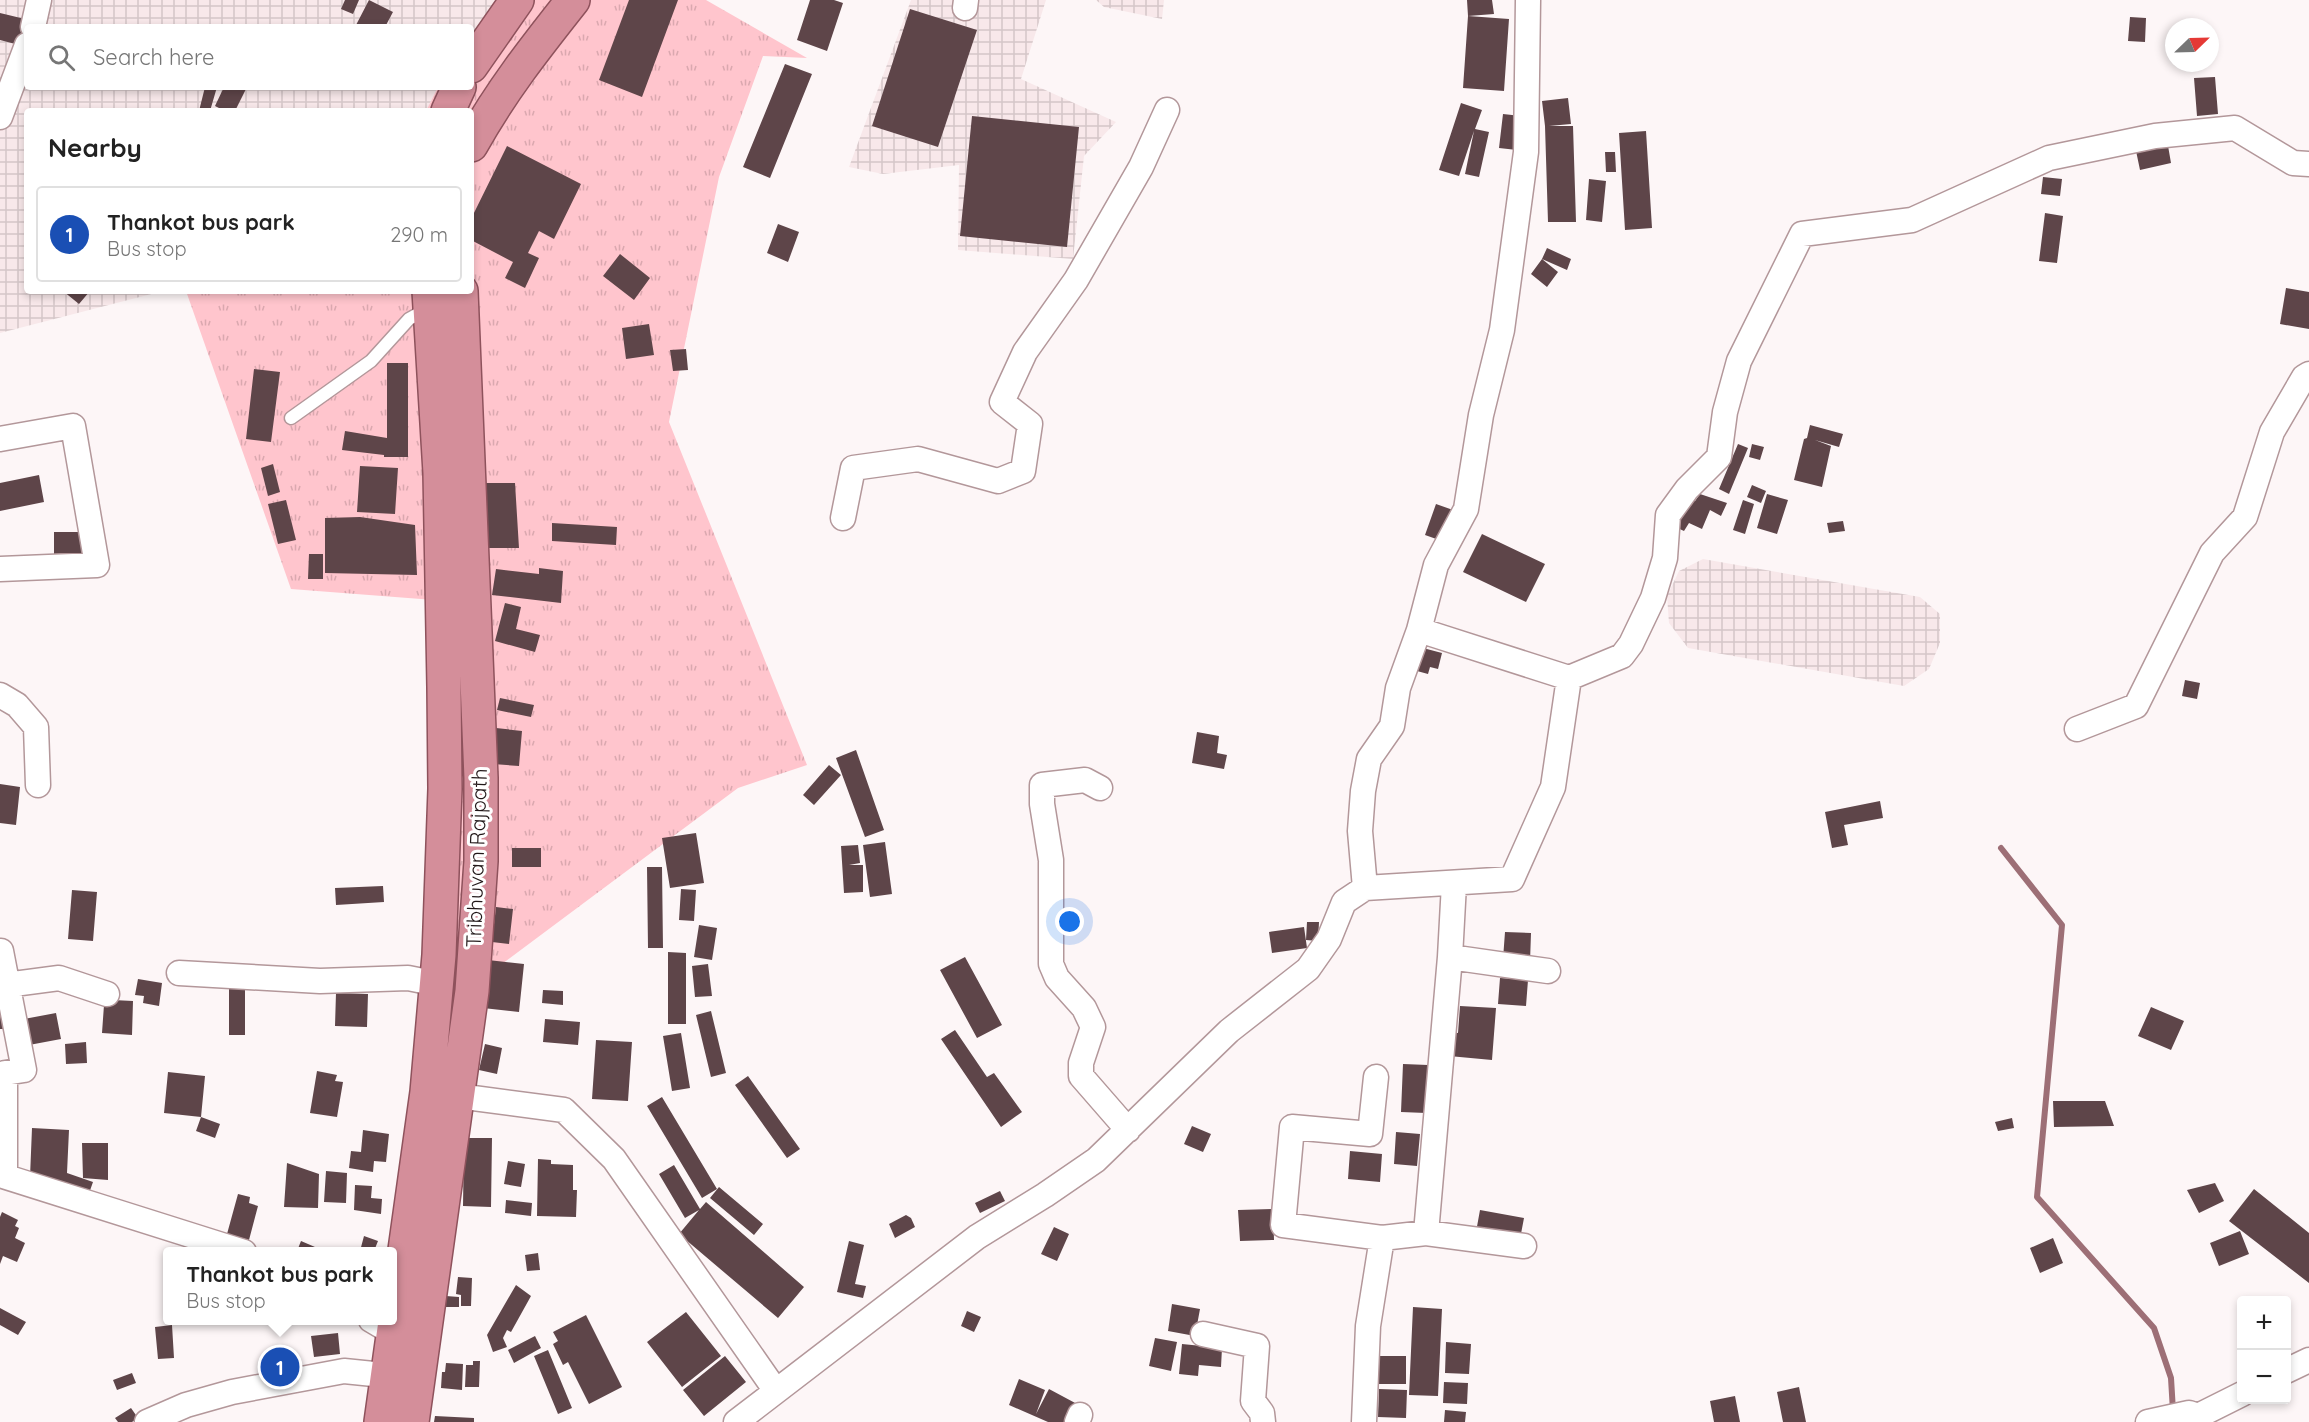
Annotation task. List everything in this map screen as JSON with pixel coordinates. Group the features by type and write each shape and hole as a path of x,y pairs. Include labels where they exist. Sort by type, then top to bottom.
{"highway":[{"path":"474,62 517,0"},
{"path":"474,140 491,109 523,62 573,0"},
{"path":"449,108 458,90"},
{"name":"Tribhuvan Rajpath","path":"397,1250 428,1092 438,984 445,789 440,473 446,302"},
{"name":"Tribhuvan Rajpath","path":"381,1422 402,1377 458,1096 474,960 481,861 481,790 446,302"},
{"name":"Tribhuvan Rajpath","path":"382,1327 402,1377 412,1422"}],"street":[{"path":"34,24 39,0"},
{"path":"1365,888 1360,831 1363,791 1369,759 1392,726 1398,688 1419,630 1436,565 1466,509 1481,415 1502,330 1526,152 1528,0"},
{"path":"0,117 24,53"},
{"path":"843,518 853,468 918,459 998,481 1023,471 1030,424 1002,402 1025,352 1076,280 1141,167 1167,110"},
{"path":"1419,630 1569,678 1622,656 1631,644 1653,598 1665,558 1668,515 1687,489 1719,457 1725,412 1739,361 1802,234 1912,220 2049,158 2155,136 2235,128 2293,162 2309,164"},
{"path":"2077,729 2136,706 2212,553 2245,517 2272,432 2304,377 2309,374"},
{"path":"0,440 73,426 97,565 0,569"},
{"path":"736,1422 977,1237 1096,1160 1229,1031 1308,969 1329,939 1344,902 1365,888 1512,879 1553,787 1569,678"},
{"path":"0,695 17,705 36,727 38,785"},
{"path":"1100,788 1085,780 1042,785 1042,804 1051,860 1051,964 1057,978 1084,1008 1093,1027 1081,1063 1081,1076 1128,1130"},
{"path":"1426,1233 1450,957 1454,884"},
{"path":"1,951 24,1070 5,1073 2,1176 231,1247"},
{"path":"1450,957 1548,971"},
{"path":"179,973 320,981 408,978 438,984"},
{"path":"6,985 59,978 107,994"},
{"path":"1376,1077 1370,1134 1292,1127 1283,1225 1382,1238 1426,1233 1524,1246"},
{"path":"458,1096 564,1110 614,1159 776,1391"},
{"path":"1364,1422 1368,1326 1382,1238"},
{"path":"1203,1334 1257,1346 1253,1401 1262,1413 1263,1422"},
{"path":"2291,1369 2309,1360"},
{"path":"147,1422 186,1405 232,1392 344,1371 402,1377"},
{"path":"2148,1422 2189,1416 2237,1396"}],"lane":[{"path":"291,418 371,361 409,319 446,302"}],"shaded area":[{"path":"0,0 502,0 474,35 474,24 24,24 24,90 436,90 428,108 24,108 24,294 151,294 0,333"},
{"path":"911,0 1046,0 1021,79 1116,122 1084,156 1073,259 958,250 959,165 883,174 849,167"},
{"path":"1096,0 1164,0 1162,19 1104,7"},
{"path":"1703,559 1920,597 1940,614 1940,643 1929,669 1904,686 1688,648 1669,623 1667,596 1679,571"}],"green space":[{"path":"502,0 706,0 807,58 763,56 719,177 669,422 807,765 738,788 428,1019 434,600 291,589 187,294 474,294 474,108 428,108 436,90 474,90 474,79"}],"building":[{"path":"345,0 359,0 353,14 341,9"},
{"path":"369,0 393,12 387,24 357,24"},
{"path":"629,0 678,0 642,97 599,80"},
{"path":"810,0 834,0 843,3 827,51 797,40"},
{"path":"1467,0 1492,0 1494,14 1468,16"},
{"path":"910,9 977,30 938,147 872,126"},
{"path":"0,13 29,20 28,24 24,24 23,46 0,40"},
{"path":"1468,16 1509,19 1504,91 1463,88"},
{"path":"2130,17 2146,18 2145,42 2128,41"},
{"path":"785,64 812,74 770,178 743,167"},
{"path":"2215,77 2218,114 2197,116 2194,78"},
{"path":"204,90 216,90 211,108 200,108"},
{"path":"223,90 246,90 236,108 215,106"},
{"path":"1568,98 1571,124 1549,126 1573,126 1576,222 1548,222 1542,101"},
{"path":"1461,103 1482,110 1475,129 1489,132 1479,177 1465,174 1474,131 1459,176 1439,170"},
{"path":"1503,114 1521,116 1517,150 1499,148"},
{"path":"972,116 1079,127 1067,247 960,236"},
{"path":"1646,131 1652,228 1625,230 1619,133"},
{"path":"2167,140 2171,163 2140,170 2135,146"},
{"path":"507,146 581,184 554,239 539,231 528,253 539,258 525,288 505,278 513,262 474,242 474,213"},
{"path":"1605,152 1615,152 1616,172 1606,172"},
{"path":"2043,177 2062,179 2060,196 2041,194"},
{"path":"1589,179 1606,181 1602,222 1586,220"},
{"path":"2045,213 2063,216 2057,263 2039,261"},
{"path":"778,224 799,232 788,262 767,253"},
{"path":"1547,248 1571,259 1567,270 1542,259"},
{"path":"620,254 650,278 634,300 603,276"},
{"path":"1542,259 1558,272 1547,287 1531,274"},
{"path":"2286,288 2309,292 2309,329 2280,324"},
{"path":"67,294 87,294 79,304"},
{"path":"649,324 654,355 626,359 622,328"},
{"path":"686,349 688,370 673,371 670,350"},
{"path":"387,363 408,363 408,457 384,457 384,455 342,450 345,431 387,438"},
{"path":"254,369 280,372 271,442 246,439"},
{"path":"1810,425 1843,434 1839,447 1815,440 1831,446 1822,487 1794,480 1804,439 1807,438"},
{"path":"1738,444 1748,448 1729,494 1719,489"},
{"path":"1752,444 1764,447 1760,460 1749,457"},
{"path":"273,464 280,492 268,496 261,468"},
{"path":"360,466 398,468 395,514 357,512"},
{"path":"39,475 44,502 0,511 0,483"},
{"path":"486,483 515,483 519,548 488,548"},
{"path":"1752,485 1766,491 1761,503 1747,497"},
{"path":"1700,494 1727,503 1721,516 1710,510 1702,529 1689,523 1684,531 1671,525 1688,497 1695,501"},
{"path":"1767,494 1788,500 1777,534 1757,528"},
{"path":"286,500 296,540 278,544 268,504"},
{"path":"1743,500 1754,504 1745,534 1733,530"},
{"path":"1436,504 1453,510 1442,541 1425,535"},
{"path":"360,517 415,525 417,575 325,573 325,518"},
{"path":"1843,521 1845,531 1829,533 1827,523"},
{"path":"552,523 617,527 616,545 552,541"},
{"path":"54,532 89,532 89,558 54,558"},
{"path":"1482,534 1545,564 1526,602 1463,572"},
{"path":"309,554 323,554 323,579 308,579"},
{"path":"539,568 563,571 561,603 492,595 496,569 539,574"},
{"path":"505,603 521,607 516,629 540,635 535,652 495,641"},
{"path":"1423,648 1442,653 1438,669 1430,667 1428,674 1417,671"},
{"path":"2185,680 2200,683 2197,699 2182,696"},
{"path":"500,698 534,705 531,717 497,710"},
{"path":"496,728 522,731 519,766 493,764"},
{"path":"1197,732 1219,736 1217,753 1227,755 1224,769 1192,763"},
{"path":"856,750 884,830 865,837 836,758"},
{"path":"829,765 841,775 814,805 803,795"},
{"path":"0,784 20,787 16,825 0,823"},
{"path":"1880,801 1883,818 1844,825 1848,845 1832,848 1825,812"},
{"path":"696,833 704,883 670,888 662,838"},
{"path":"885,842 892,894 870,897 863,845"},
{"path":"858,845 860,863 849,865 863,865 863,892 844,893 841,846"},
{"path":"512,848 541,848 541,867 512,867"},
{"path":"647,867 662,867 663,948 648,948"},
{"path":"383,886 384,902 336,905 335,888"},
{"path":"681,889 696,890 694,921 679,920"},
{"path":"72,890 97,892 93,941 68,939"},
{"path":"496,907 513,909 509,944 492,942"},
{"path":"1307,922 1319,922 1318,941 1306,940"},
{"path":"699,925 717,928 712,960 694,957"},
{"path":"1304,927 1307,948 1272,953 1269,932"},
{"path":"1505,932 1531,933 1530,962 1503,959"},
{"path":"668,952 686,953 686,1024 668,1024"},
{"path":"965,957 1002,1025 977,1038 940,970"},
{"path":"488,960 524,964 519,1012 483,1008"},
{"path":"708,964 712,996 695,997 692,966"},
{"path":"1500,978 1528,980 1526,1006 1498,1004"},
{"path":"138,979 162,983 159,1006 143,1003 144,996 135,995"},
{"path":"229,989 245,989 245,1035 229,1035"},
{"path":"543,990 563,991 563,1005 542,1003"},
{"path":"336,993 368,994 367,1027 335,1026"},
{"path":"113,1000 133,1001 132,1035 102,1033 104,1005 112,1005"},
{"path":"0,1002 7,1029 0,1029"},
{"path":"1460,1006 1496,1008 1492,1060 1449,1056 1451,1032 1458,1033"},
{"path":"2151,1007 2184,1021 2171,1050 2138,1036"},
{"path":"711,1011 726,1073 711,1077 696,1015"},
{"path":"56,1013 61,1039 29,1045 24,1019"},
{"path":"545,1019 580,1022 578,1045 543,1042"},
{"path":"955,1030 987,1077 994,1073 1022,1112 1001,1127 941,1039"},
{"path":"681,1033 690,1088 672,1091 663,1036"},
{"path":"596,1040 632,1042 628,1101 592,1099"},
{"path":"86,1042 87,1063 66,1064 65,1044"},
{"path":"485,1044 502,1048 497,1074 479,1070"},
{"path":"1403,1064 1428,1065 1426,1113 1401,1112"},
{"path":"317,1071 337,1075 335,1081 343,1082 337,1117 310,1113"},
{"path":"168,1072 205,1076 201,1117 164,1113"},
{"path":"748,1076 800,1149 787,1158 735,1085"},
{"path":"662,1097 717,1189 702,1198 647,1106"},
{"path":"2053,1101 2105,1101 2114,1126 2054,1127"},
{"path":"201,1117 220,1124 215,1138 196,1131"},
{"path":"2012,1118 2014,1128 1998,1131 1995,1122"},
{"path":"1192,1126 1211,1134 1203,1152 1184,1144"},
{"path":"32,1128 69,1130 67,1173 93,1182 87,1199 30,1177"},
{"path":"363,1130 389,1134 386,1162 374,1161 373,1172 349,1168 351,1151 361,1152"},
{"path":"1396,1132 1420,1134 1417,1166 1394,1164"},
{"path":"464,1138 492,1138 491,1207 463,1206"},
{"path":"82,1143 108,1143 108,1180 83,1178"},
{"path":"1350,1151 1382,1154 1380,1182 1348,1179"},
{"path":"538,1159 551,1160 551,1164 573,1165 573,1190 577,1190 576,1217 537,1216"},
{"path":"508,1161 525,1164 521,1187 504,1184"},
{"path":"287,1163 319,1174 318,1208 284,1207"},
{"path":"674,1165 700,1209 706,1202 804,1287 778,1318 679,1234 699,1210 685,1218 659,1174"},
{"path":"326,1171 347,1173 346,1203 324,1202"},
{"path":"2215,1183 2224,1201 2199,1213 2187,1190"},
{"path":"355,1185 372,1186 371,1198 382,1199 381,1214 354,1210"},
{"path":"719,1187 763,1224 754,1235 710,1198"},
{"path":"2254,1189 2309,1233 2309,1283 2229,1221"},
{"path":"1000,1191 1005,1201 980,1213 975,1203"},
{"path":"238,1194 250,1197 249,1203 258,1206 249,1240 227,1234"},
{"path":"506,1200 532,1203 531,1216 505,1213"},
{"path":"1273,1209 1274,1240 1240,1241 1238,1210"},
{"path":"1480,1210 1524,1218 1520,1239 1476,1232"},
{"path":"2,1212 18,1220 15,1226 19,1228 15,1238 25,1243 17,1262 3,1256 0,1264 0,1217"},
{"path":"906,1215 911,1218 915,1227 895,1238 889,1224"},
{"path":"1054,1227 1069,1234 1057,1261 1041,1254"},
{"path":"2240,1231 2249,1254 2219,1266 2210,1243"},
{"path":"364,1236 378,1241 376,1247 361,1247"},
{"path":"2053,1238 2063,1263 2040,1273 2030,1248"},
{"path":"301,1241 315,1247 299,1247"},
{"path":"849,1241 864,1245 855,1284 866,1286 863,1298 837,1292"},
{"path":"538,1253 540,1270 527,1271 525,1255"},
{"path":"458,1277 472,1278 471,1306 461,1306 461,1295 456,1294"},
{"path":"516,1285 531,1296 511,1332 507,1330 503,1338 507,1347 493,1352 487,1335"},
{"path":"446,1296 459,1297 459,1307 446,1307"},
{"path":"1172,1304 1200,1309 1195,1336 1168,1331"},
{"path":"1413,1307 1442,1309 1438,1396 1409,1395"},
{"path":"0,1308 26,1322 18,1335 0,1325"},
{"path":"967,1311 981,1317 974,1332 961,1326"},
{"path":"686,1312 721,1356 682,1387 647,1342"},
{"path":"586,1315 622,1387 589,1404 568,1362 563,1365 553,1344 558,1341 553,1332"},
{"path":"172,1325 174,1358 158,1359 155,1327"},
{"path":"338,1333 340,1354 314,1357 311,1336"},
{"path":"535,1336 541,1348 514,1363 508,1350"},
{"path":"1155,1338 1177,1342 1171,1371 1149,1366"},
{"path":"1446,1342 1471,1344 1469,1374 1445,1373"},
{"path":"1182,1344 1222,1348 1221,1367 1199,1365 1198,1376 1179,1374"},
{"path":"548,1350 572,1408 558,1414 534,1356"},
{"path":"725,1356 746,1382 704,1416 683,1390"},
{"path":"1378,1356 1406,1356 1406,1384 1378,1384"},
{"path":"473,1361 480,1361 479,1387 465,1387 466,1365 473,1365"},
{"path":"446,1363 463,1364 462,1390 441,1388 442,1372 445,1372"},
{"path":"132,1373 136,1383 117,1390 113,1380"},
{"path":"1019,1379 1045,1390 1036,1414 1049,1389 1077,1404 1068,1422 1048,1422 1009,1405"},
{"path":"1444,1382 1468,1383 1467,1404 1443,1403"},
{"path":"1799,1387 1806,1422 1783,1422 1777,1392"},
{"path":"1379,1389 1407,1390 1406,1418 1378,1417"},
{"path":"1735,1396 1740,1422 1714,1422 1710,1401"},
{"path":"131,1408 138,1418 132,1422 118,1422 115,1418"},
{"path":"1445,1410 1466,1412 1465,1422 1444,1422"},
{"path":"435,1416 474,1418 474,1422 434,1422"}],"waterway":[{"path":"2001,848 2062,925 2037,1197 2154,1328 2171,1378 2173,1411"}],"place":[{"name":"Thankot bus park","path":"280,1367"}]}
